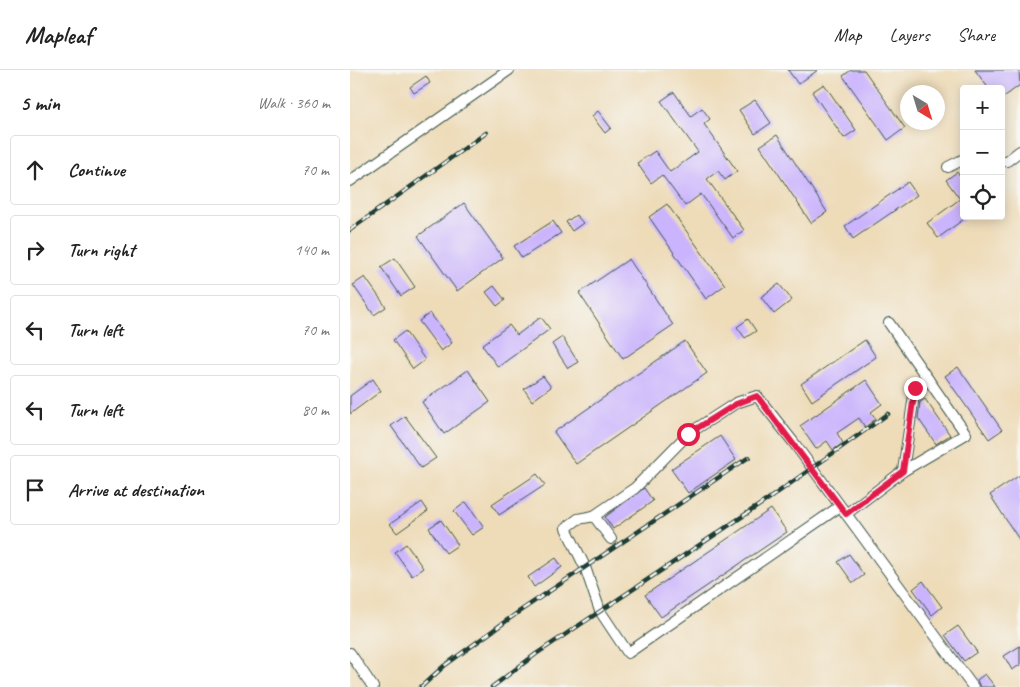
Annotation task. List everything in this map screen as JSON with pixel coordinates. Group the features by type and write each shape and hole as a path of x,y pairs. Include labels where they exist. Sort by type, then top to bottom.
{"street":[{"path":"350,181 509,70"},
{"path":"1005,161 1020,151"},
{"path":"948,167 960,161"},
{"path":"889,323 966,434 903,471 843,510 628,653 600,611 585,567 566,528 578,519 594,516 635,488 688,434 736,404 757,396 794,443 843,510 973,687"},
{"path":"903,471 915,388 928,379"},
{"path":"594,516 611,539"},
{"path":"350,653 373,687"}],"building":[{"path":"788,70 818,70 798,84"},
{"path":"851,70 864,70 900,121 900,130 902,130 888,140 843,76"},
{"path":"975,70 1019,70 1020,85 1005,96 1005,85 986,85"},
{"path":"426,76 430,83 414,93 410,87"},
{"path":"824,84 856,130 844,138 812,92"},
{"path":"674,92 691,116 702,108 710,119 704,124 737,171 725,180 718,171 707,179 744,230 733,238 701,194 685,206 662,175 651,183 637,163 655,151 670,172 698,152 661,101"},
{"path":"755,100 771,123 755,134 739,110"},
{"path":"598,111 611,128 605,133 592,116"},
{"path":"777,135 827,212 811,223 760,146"},
{"path":"957,172 960,176 960,199 946,180"},
{"path":"908,182 917,195 853,239 845,226"},
{"path":"960,199 960,220 963,220 938,238 927,223"},
{"path":"464,203 503,258 457,291 418,236"},
{"path":"667,204 725,285 706,299 649,217"},
{"path":"576,215 583,223 572,231 566,222"},
{"path":"553,221 561,233 522,258 514,246"},
{"path":"395,258 415,287 401,296 381,267"},
{"path":"629,259 673,325 623,359 579,293"},
{"path":"365,277 386,307 374,315 353,285"},
{"path":"779,284 792,300 774,314 761,297"},
{"path":"494,286 505,300 497,306 486,292"},
{"path":"430,313 452,343 441,351 419,321"},
{"path":"541,317 550,329 498,367 482,345 509,325 517,335"},
{"path":"748,319 756,331 745,338 737,327"},
{"path":"405,331 425,360 413,369 393,340"},
{"path":"562,337 578,362 568,368 552,344"},
{"path":"865,340 876,357 812,401 801,384"},
{"path":"685,341 707,373 576,464 554,432"},
{"path":"958,367 1002,430 989,439 945,376"},
{"path":"468,370 490,402 444,434 422,402"},
{"path":"543,376 551,387 532,401 524,389"},
{"path":"373,379 381,391 350,414 350,396"},
{"path":"866,380 882,404 871,412 876,419 865,427 859,418 837,433 843,443 833,450 827,441 816,449 800,426"},
{"path":"925,399 950,435 936,444 918,418 920,402"},
{"path":"405,416 436,458 421,468 391,426"},
{"path":"720,436 736,460 688,493 671,469"},
{"path":"537,474 545,485 499,515 492,504"},
{"path":"1020,475 1020,541 990,495"},
{"path":"644,488 653,501 613,529 605,517"},
{"path":"422,502 428,511 397,533 390,524"},
{"path":"466,502 484,527 472,535 454,511"},
{"path":"771,509 787,532 661,617 645,595"},
{"path":"441,520 458,545 446,553 429,528"},
{"path":"406,544 423,568 412,576 395,552"},
{"path":"849,554 864,575 853,583 838,562"},
{"path":"556,558 562,567 534,587 528,577"},
{"path":"923,581 942,607 932,615 913,589"},
{"path":"958,626 977,652 964,661 945,635"},
{"path":"1020,646 1020,665 1012,670 1004,656"},
{"path":"985,674 995,687 980,687 977,680"}],"railway":[{"path":"350,230 486,133"},
{"path":"492,687 536,654 767,500 888,414"},
{"path":"421,687 444,666 520,611 749,457"}],"route":[{"path":"688,434 736,404 757,396 846,514 903,471 915,388"}]}
